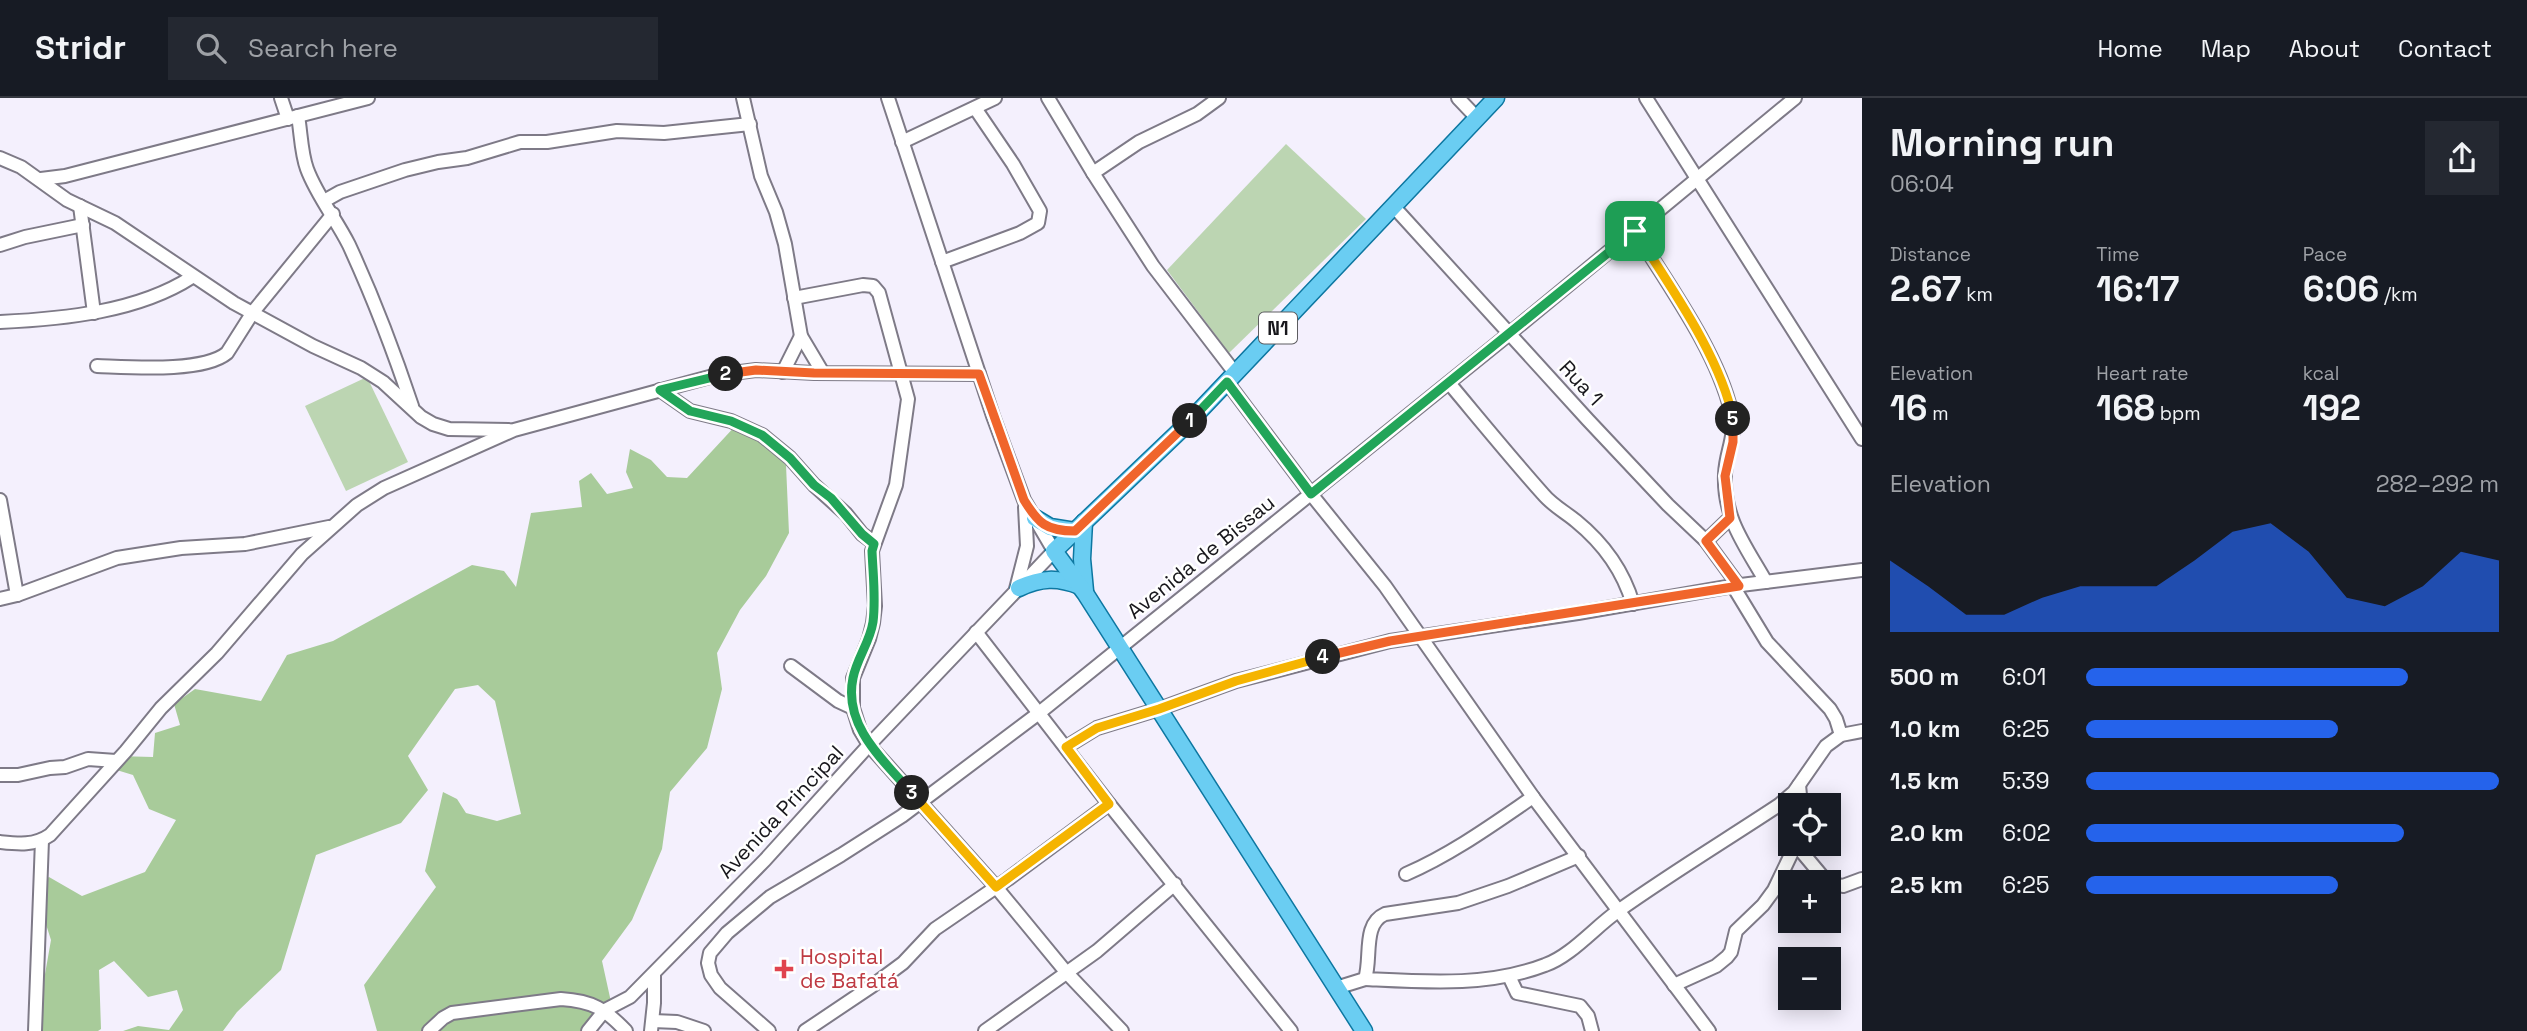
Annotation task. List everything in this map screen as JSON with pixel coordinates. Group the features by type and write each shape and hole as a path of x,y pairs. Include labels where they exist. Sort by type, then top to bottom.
{"main road":[{"name":"N1","path":"1054,551 1154,457 1496,98"},
{"path":"1035,519 1050,527 1079,526 1083,589"},
{"path":"1054,551 1083,589 1364,1031"},
{"path":"1017,590 1039,580 1053,578 1083,589"}],"street":[{"path":"281,98 293,117 306,167 333,214 387,336 413,410"},
{"path":"41,179 65,176 368,98"},
{"path":"743,98 761,176 776,212 785,244 801,336 823,373"},
{"path":"888,98 979,374 1024,500 1054,551"},
{"path":"902,142 995,98"},
{"path":"1048,98 1153,266 1311,494 1385,586 1533,797 1709,1031"},
{"path":"1093,173 1126,150 1197,114 1219,98"},
{"path":"1458,98 1477,118"},
{"path":"1646,98 1862,439"},
{"name":"Avenida de Bissau","path":"769,1031 720,988 711,975 709,963 716,944 770,897 841,855 920,802 1039,713 1449,383 1795,98"},
{"path":"942,262 1020,233 1038,223 1040,218 1040,211 1013,164 975,108"},
{"path":"324,201 340,192 405,170 467,158 520,142 547,142 617,131 664,133 750,124"},
{"path":"0,158 41,179 68,200 115,223 192,277 282,330 372,375 433,424 449,429 514,430"},
{"path":"80,206 94,313"},
{"name":"Rua 1","path":"1394,207 1668,505 1706,541 1736,586 1767,642 1830,709 1841,735"},
{"path":"97,366 179,366 221,358 253,312 333,214"},
{"path":"0,245 83,225"},
{"path":"1635,231 1704,345 1731,409 1733,442 1725,476 1730,518 1766,582"},
{"path":"0,322 94,313 162,292 192,277"},
{"path":"794,298 863,285 873,286 879,293 908,399 901,463 890,505 872,551 875,606 873,623 853,678 853,708 860,730 869,745 996,887 1066,972 1122,1031"},
{"path":"783,372 801,336"},
{"path":"0,842 27,844 43,840 59,826 160,708 217,653 288,568 357,505 384,488 514,430 741,371 979,374"},
{"path":"1449,383 1545,497 1587,530 1605,550 1620,570 1633,604"},
{"path":"660,390 690,411 731,421 762,435 790,458 874,544"},
{"path":"0,500 17,595"},
{"path":"1017,590 1027,546 1028,525 1024,500"},
{"path":"1706,541 1730,518"},
{"path":"0,599 117,558 181,548 245,544 332,526"},
{"name":"Avenida Principal","path":"588,1031 605,1010 631,997 765,860 869,745 1054,551"},
{"path":"1066,747 1097,728 1236,681 1318,658 1419,636 1736,586 1862,570"},
{"path":"976,632 1290,1031"},
{"path":"791,666 838,701 853,708"},
{"path":"1336,988 1365,979 1444,982 1509,976 1557,960 1618,910 1779,805 1799,785 1826,746 1841,735 1862,731"},
{"path":"0,775 18,775 65,767 88,758 116,761"},
{"path":"1799,785 1800,793"},
{"path":"1406,873 1431,863 1475,837 1533,797"},
{"path":"805,1031 903,963 934,929 1109,804"},
{"path":"35,1031 43,840"},
{"path":"1365,979 1369,964 1370,931 1377,917 1458,903 1508,886 1579,856"},
{"path":"1674,985 1716,966 1727,957 1731,952 1736,931 1763,905 1774,890 1790,856"},
{"path":"1806,856 1818,870"},
{"path":"1841,885 1862,879"},
{"path":"985,1031 1097,951 1175,884"},
{"path":"654,974 652,1026 677,1023 704,1031"},
{"path":"1509,976 1517,993 1580,1006 1588,1016 1592,1031"},
{"path":"429,1031 443,1018 464,1010 561,999 577,1000 605,1010 626,1031"}],"green space":[{"path":"1286,144 1366,219 1229,353 1167,270"},
{"path":"367,377 408,462 346,491 305,406"},
{"path":"738,423 758,436 786,465 789,533 766,576 740,610 717,653 722,689 707,748 670,792 662,849 632,920 602,961 611,1002 582,1031 377,1031 364,985 436,887 425,871 443,792 457,799 466,813 497,821 521,814 495,701 478,685 455,689 408,756 428,790 401,823 316,855 281,970 237,1012 223,1031 123,1031 138,1026 169,1030 183,1010 177,990 148,997 114,961 99,970 101,1029 35,1031 51,940 34,887 49,877 82,896 145,872 176,820 149,809 133,775 110,768 116,756 153,757 155,733 180,725 174,704 195,689 261,701 287,655 333,641 472,565 504,571 516,587 531,513 582,507 579,481 591,473 607,494 633,488 626,472 630,449 651,460 667,477 687,478"}],"place":[{"name":"Hospital de Bafatá","path":"784,969"}],"route":[{"path":"1635,231 1704,345 1731,409 1733,442 1725,476 1726,503 1730,518 1706,541 1739,586 1390,641 1236,681 1097,728 1066,747 1109,804 996,887 869,745 860,730 853,708 853,678 873,623 874,544 790,458 762,435 731,421 690,411 660,390 717,375 756,370 979,374 1024,500 1035,519 1059,530 1075,531 1163,448 1227,382 1311,494 1635,231"}]}
